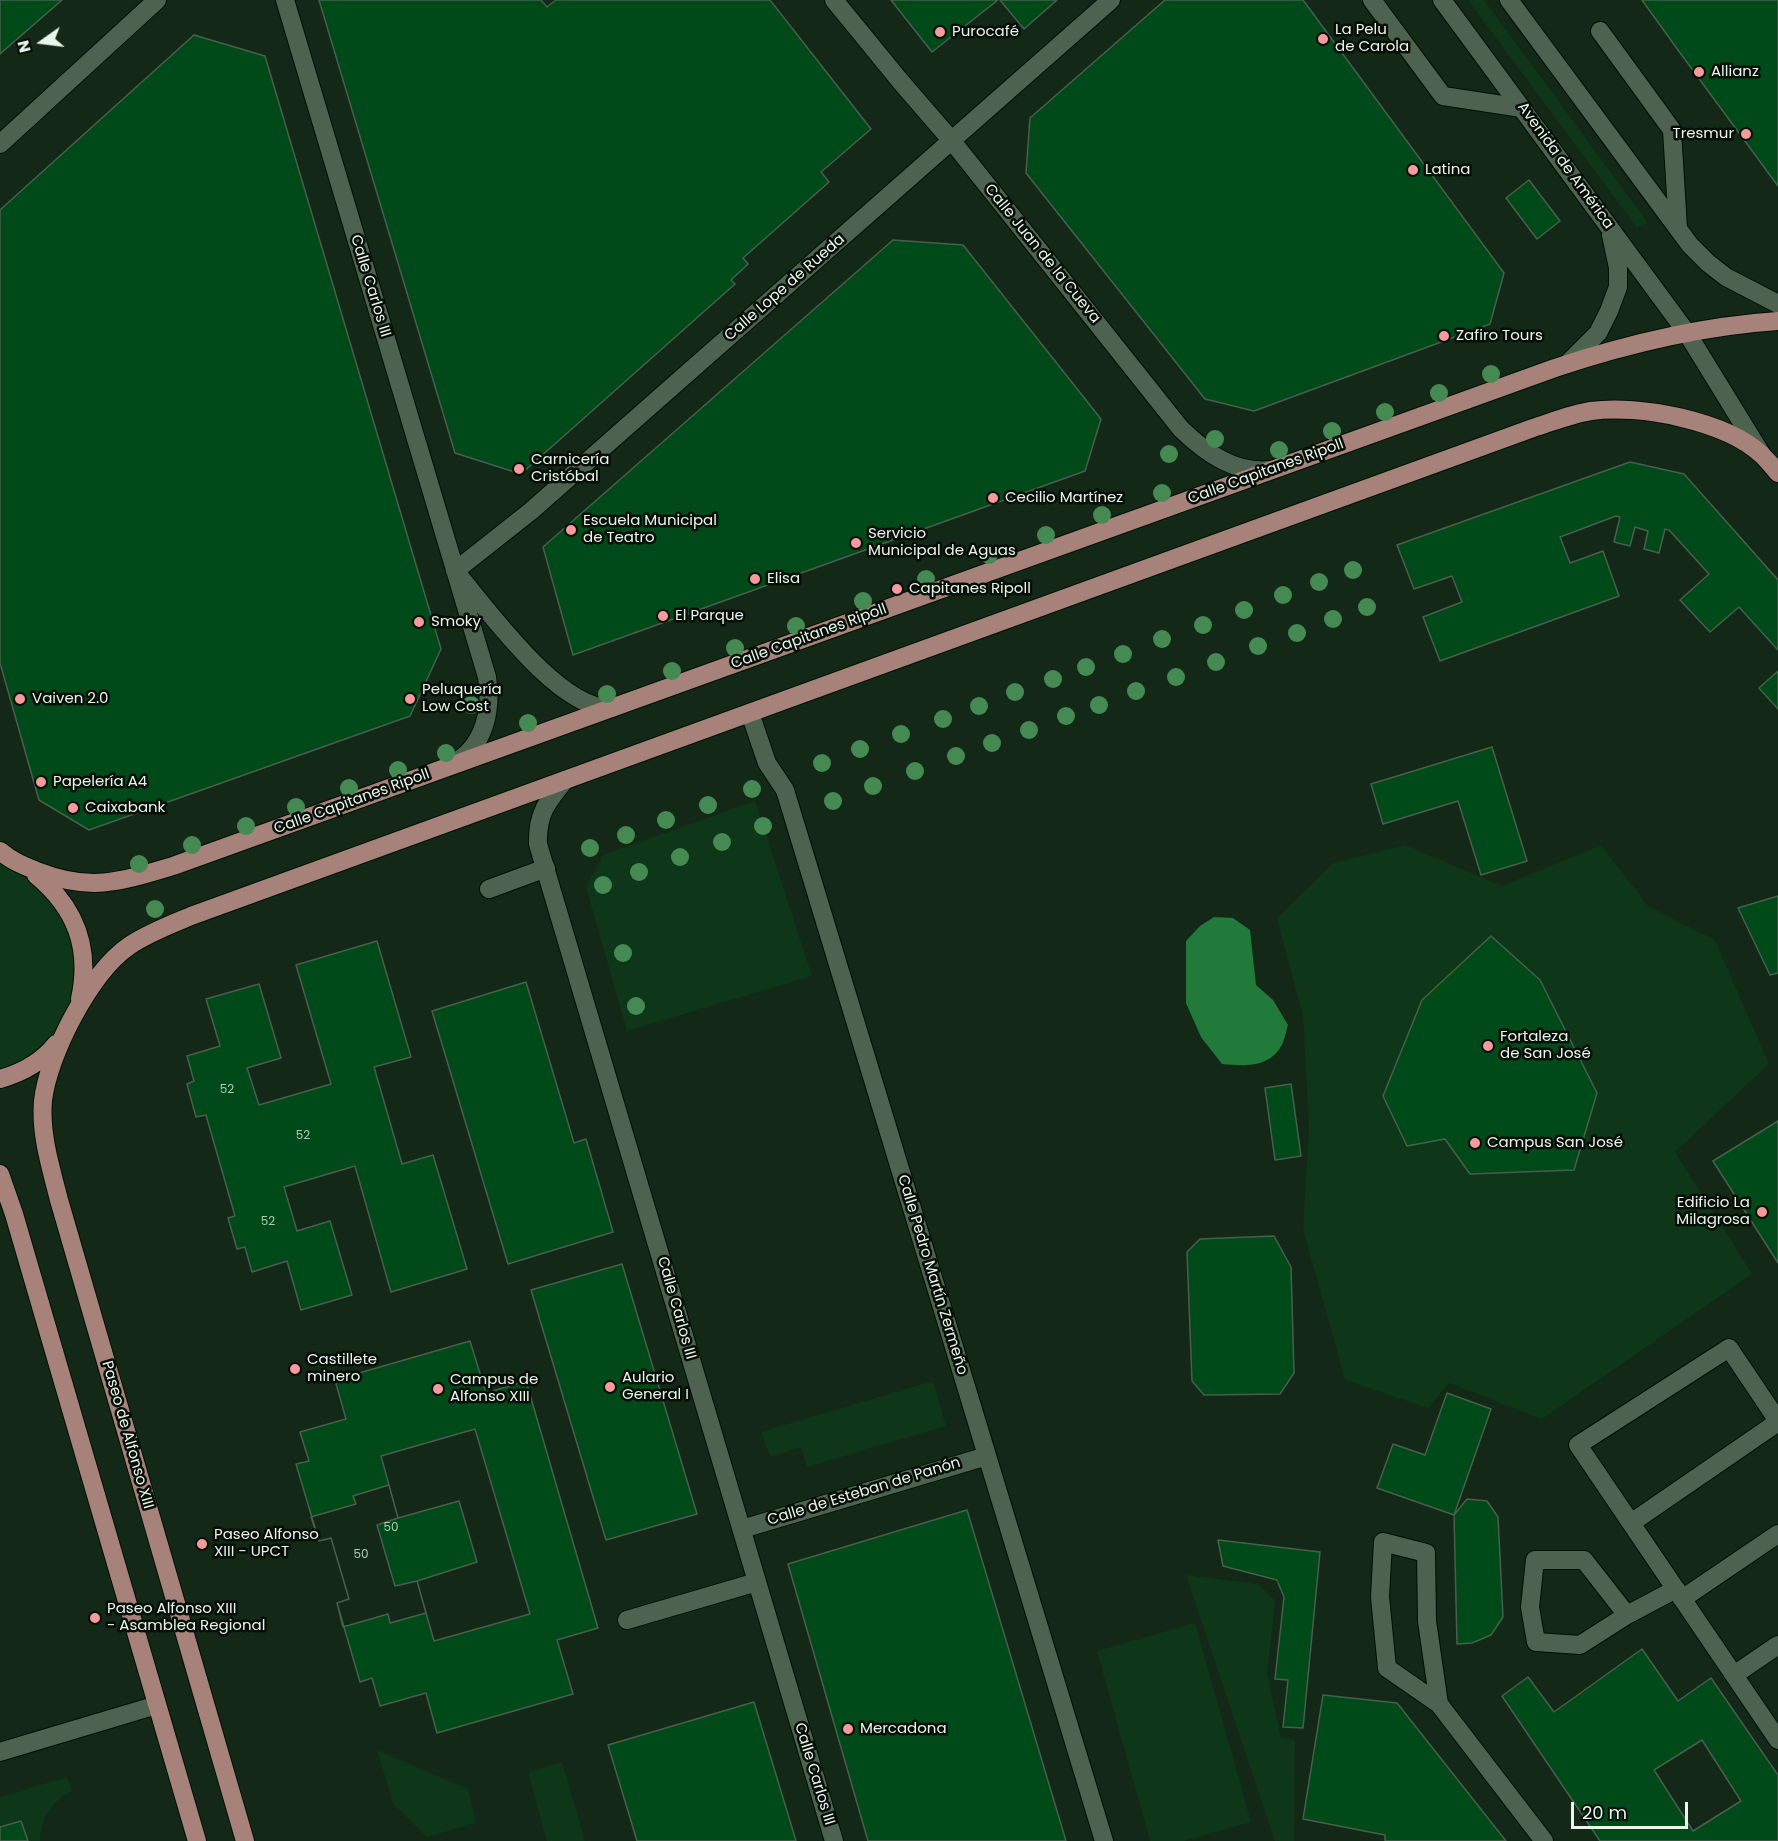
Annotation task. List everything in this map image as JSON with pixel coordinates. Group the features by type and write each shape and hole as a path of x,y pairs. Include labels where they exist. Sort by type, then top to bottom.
{"main road":[{"name":"Calle Capitanes Ripoll","path":"4,857 53,877 94,884 116,882 173,866 1567,364 1602,353 1687,333 1739,324 1778,321"},
{"path":"0,1080 33,1065 51,1050 68,1028 108,964 128,947 157,930 1533,428 1590,411 1613,409 1651,412 1698,423 1730,435 1762,455 1778,473"},
{"path":"4,857 34,874 50,887 64,903 81,940 84,982 79,1002 68,1028"},
{"name":"Paseo de Alfonso XIII","path":"68,1028 48,1072 43,1101 48,1154 245,1841"},
{"path":"0,1174 14,1214 196,1841"}],"street":[{"path":"0,144 157,0"},
{"name":"Calle Carlos III","path":"285,0 487,677 490,692 489,708 483,730 474,746 462,759 446,768"},
{"name":"Calle Juan de la Cueva","path":"834,0 952,141 1181,429 1212,456 1234,466 1255,472 1273,470"},
{"name":"Calle Lope de Rueda","path":"455,571 531,511 1112,0"},
{"path":"1372,0 1443,96 1522,108"},
{"name":"Avenida de América","path":"1442,0 1687,333 1762,455"},
{"path":"1509,0 1690,245 1726,277 1778,304"},
{"path":"1600,31 1672,130 1678,228"},
{"path":"1567,364 1598,333 1618,287 1616,255 1605,220"},
{"name":"Calle Carlos III","path":"455,571 531,661 579,699 593,705 612,708"},
{"name":"Calle Pedro Martín Zermeño","path":"750,713 767,764 785,790 1104,1841"},
{"name":"Calle Carlos III","path":"565,780 542,811 538,829 538,844 834,1841"},
{"path":"489,889 546,868"},
{"path":"1631,1523 1778,1422 1729,1348 1578,1445 1778,1740"},
{"name":"Calle de Esteban de Panón","path":"742,1529 987,1456"},
{"path":"1627,1615 1584,1560 1535,1560 1530,1607 1536,1642 1580,1645 1627,1615 1679,1594 1778,1534"},
{"path":"1439,1704 1427,1621 1426,1553 1383,1542 1380,1598 1387,1668 1439,1704 1545,1841"},
{"path":"627,1620 758,1582"},
{"path":"1734,1675 1778,1645"},
{"path":"0,1752 157,1705"}],"shaded area":[{"path":"1468,0 1484,0 1648,223 1637,228"},
{"path":"755,801 812,976 627,1031 586,887 603,855"},
{"path":"1405,845 1502,886 1601,845 1648,906 1715,940 1769,1064 1675,1152 1752,1274 1542,1419 1449,1383 1428,1408 1345,1380 1303,1229 1309,1126 1303,1016 1277,918 1333,863"},
{"path":"0,858 35,874 81,940 68,1028 0,1079"},
{"path":"1214,917 1233,918 1250,930 1256,985 1273,1000 1288,1025 1284,1040 1275,1055 1261,1062 1246,1065 1222,1064 1201,1037 1186,1003 1186,941 1200,926"},
{"path":"933,1381 946,1426 807,1467 801,1447 770,1457 761,1432"},
{"path":"1186,1575 1258,1584 1275,1601 1267,1674 1281,1737 1295,1740 1294,1841 1275,1841"},
{"path":"1195,1623 1251,1822 1184,1841 1150,1841 1097,1651"},
{"path":"377,1750 468,1789 476,1823 427,1837 393,1803"},
{"path":"562,1762 585,1841 547,1841 528,1772"},
{"path":"67,1777 72,1791 58,1800 48,1811 42,1825 40,1841 28,1841 21,1821 0,1827 0,1797"}],"building":[{"path":"0,0 62,0 0,54"},
{"path":"319,0 541,0 547,7 556,0 770,0 871,129 821,172 829,182 743,258 748,264 731,280 735,284 521,474 455,453"},
{"path":"891,0 998,0 932,52"},
{"path":"1000,0 1057,0 1024,29"},
{"path":"1165,0 1303,0 1504,273 1490,324 1254,411 1205,399 1026,173 1030,118"},
{"path":"1642,0 1778,0 1778,186 1678,50"},
{"path":"194,35 265,56 441,649 410,716 89,830 39,800 0,663 0,210"},
{"path":"1529,180 1560,221 1537,239 1506,198"},
{"path":"893,240 963,245 1101,419 1085,471 573,655 543,547"},
{"path":"1630,462 1684,474 1778,580 1778,650 1739,607 1710,632 1680,600 1709,574 1669,530 1665,529 1659,553 1644,549 1648,531 1635,527 1630,546 1614,542 1620,517 1616,516 1560,537 1570,563 1603,551 1619,596 1440,661 1423,617 1462,602 1452,576 1414,589 1397,545"},
{"path":"1778,671 1778,709 1759,688"},
{"path":"1492,747 1527,861 1481,875 1458,801 1383,824 1371,784"},
{"path":"1778,896 1778,973 1770,975 1738,908"},
{"name":"Fortaleza de San José","path":"1491,936 1540,980 1597,1093 1574,1170 1470,1174 1445,1139 1407,1146 1383,1096 1422,1000"},
{"path":"377,941 411,1057 374,1067 402,1164 433,1155 467,1269 391,1292 355,1166 284,1187 297,1231 330,1221 352,1295 301,1310 287,1261 252,1272 245,1247 237,1249 228,1218 235,1216 206,1115 196,1117 187,1084 194,1081 187,1056 220,1046 206,999 259,984 281,1058 247,1068 259,1105 331,1084 296,965"},
{"path":"526,982 574,1143 586,1139 613,1232 508,1264 432,1011"},
{"path":"1291,1084 1301,1156 1275,1160 1265,1088"},
{"name":"Edificio La Milagrosa","path":"1778,1121 1778,1263 1713,1161"},
{"path":"1274,1236 1291,1267 1294,1373 1280,1394 1204,1395 1192,1381 1187,1252 1200,1239"},
{"name":"Aulario General I","path":"622,1264 697,1514 606,1540 531,1290"},
{"path":"470,1341 486,1393 526,1381 598,1628 557,1640 573,1694 437,1733 426,1693 380,1706 372,1678 360,1682 337,1603 349,1599 331,1538 319,1541 296,1464 309,1461 300,1432 346,1419 335,1380","holes":["475,1429 530,1614 434,1641 417,1581 477,1562 459,1501 398,1518 381,1456"]},
{"path":"1447,1393 1491,1409 1454,1515 1377,1488 1393,1444 1425,1455"},
{"path":"389,1485 398,1518 377,1525 395,1586 417,1581 426,1613 390,1623 388,1614 343,1627 337,1603 349,1599 331,1538 319,1541 311,1517 356,1504 353,1496"},
{"path":"1467,1499 1487,1501 1498,1517 1503,1617 1491,1635 1472,1643 1457,1644 1454,1515"},
{"path":"967,1510 1066,1841 868,1841 788,1564"},
{"path":"1218,1540 1320,1552 1303,1728 1283,1727 1288,1680 1275,1679 1284,1597 1277,1580 1223,1566"},
{"path":"1642,1649 1678,1701 1711,1678 1778,1775 1778,1841 1600,1841 1502,1696 1528,1677 1554,1712","holes":["1702,1740 1741,1801 1693,1831 1654,1770"]},
{"path":"1323,1695 1397,1703 1506,1841 1385,1841 1385,1835 1303,1819"},
{"path":"754,1702 796,1841 637,1841 608,1745"},
{"path":"21,1821 28,1841 0,1841 0,1827"}],"place":[{"name":"Purocafé","path":"940,32"},
{"name":"La Pelu de Carola","path":"1323,39"},
{"name":"Allianz","path":"1699,72"},
{"name":"Tresmur","path":"1746,134"},
{"name":"Latina","path":"1413,170"},
{"name":"Zafiro Tours","path":"1444,336"},
{"name":"Carnicería Cristóbal","path":"519,469"},
{"name":"Cecilio Martínez","path":"993,498"},
{"name":"Escuela Municipal de Teatro","path":"571,530"},
{"name":"Servicio Municipal de Aguas","path":"856,543"},
{"name":"Elisa","path":"755,579"},
{"name":"Capitanes Ripoll","path":"897,589"},
{"name":"El Parque","path":"663,616"},
{"name":"Smoky","path":"419,622"},
{"name":"Vaiven 2.0","path":"20,699"},
{"name":"Peluquería Low Cost","path":"410,699"},
{"name":"Papelería A4","path":"41,782"},
{"name":"Caixabank","path":"73,808"},
{"name":"Fortaleza de San José","path":"1488,1046"},
{"name":"Campus San José","path":"1475,1143"},
{"name":"Edificio La Milagrosa","path":"1762,1212"},
{"name":"Castillete minero","path":"295,1369"},
{"name":"Aulario General I","path":"610,1387"},
{"name":"Campus de Alfonso XIII","path":"438,1389"},
{"name":"Paseo Alfonso XIII - UPCT","path":"202,1544"},
{"name":"Paseo Alfonso XIII - Asamblea Regional","path":"95,1618"},
{"name":"Mercadona","path":"848,1729"}]}
